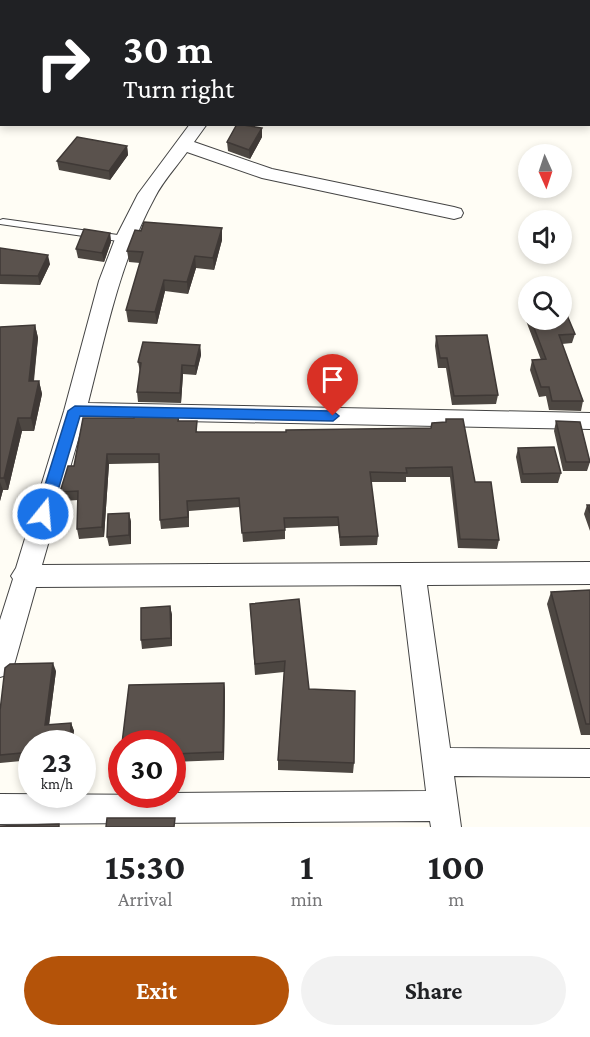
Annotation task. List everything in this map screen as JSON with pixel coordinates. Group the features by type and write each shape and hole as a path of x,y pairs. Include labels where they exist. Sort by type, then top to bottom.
{"street":[{"path":"0,665 24,576 75,411 109,281 125,239 147,194 197,126"},
{"path":"183,144 268,174 454,213"},
{"path":"75,411 590,421"},
{"path":"24,576 590,573"},
{"path":"0,809 86,819 445,817 413,574"},
{"path":"439,762 590,763"}],"lane":[{"path":"3,222 125,239"}],"building":[{"path":"236,126 262,128 249,150 227,142"},
{"path":"77,137 127,146 109,171 57,161"},
{"path":"144,222 222,228 213,258 195,256 187,282 164,280 155,312 126,310 143,252 127,251 135,230 141,231"},
{"path":"84,229 110,233 102,253 76,249"},
{"path":"0,248 48,255 38,276 0,275"},
{"path":"35,325 29,381 39,381 31,418 18,418 4,478 0,478 0,327"},
{"path":"572,327 575,334 559,335 583,401 552,401 549,387 541,387 532,360 546,359 535,330 572,330"},
{"path":"487,335 498,395 454,396 447,358 440,358 436,336"},
{"path":"143,342 200,345 195,366 182,365 180,393 137,392 141,363 138,362"},
{"path":"134,413 179,414 178,421 197,421 196,432 431,428 432,423 446,422 446,419 463,419 475,482 491,482 499,540 460,539 452,467 406,468 407,473 370,472 378,536 340,537 338,517 284,518 285,530 242,533 239,498 187,501 188,517 160,520 159,454 107,454 102,527 77,529 78,491 60,492 68,466 74,466 83,418 134,418"},
{"path":"556,421 580,422 590,462 566,462"},
{"path":"554,447 561,473 523,474 518,448"},
{"path":"129,513 129,535 107,537 108,514"},
{"path":"590,590 590,724 586,724 551,592"},
{"path":"299,599 309,689 355,691 354,763 278,760 285,661 255,664 250,604"},
{"path":"170,606 171,638 141,640 141,608"},
{"path":"53,663 45,725 71,723 71,730 18,730 18,753 0,755 0,711 5,668 10,664"},
{"path":"224,683 223,752 186,753 186,730 124,730 129,685"},
{"path":"107,818 175,818 174,827 106,827"},
{"path":"59,824 59,827 0,827 0,826"}],"route":[{"path":"43,514 75,411 333,416"}]}
